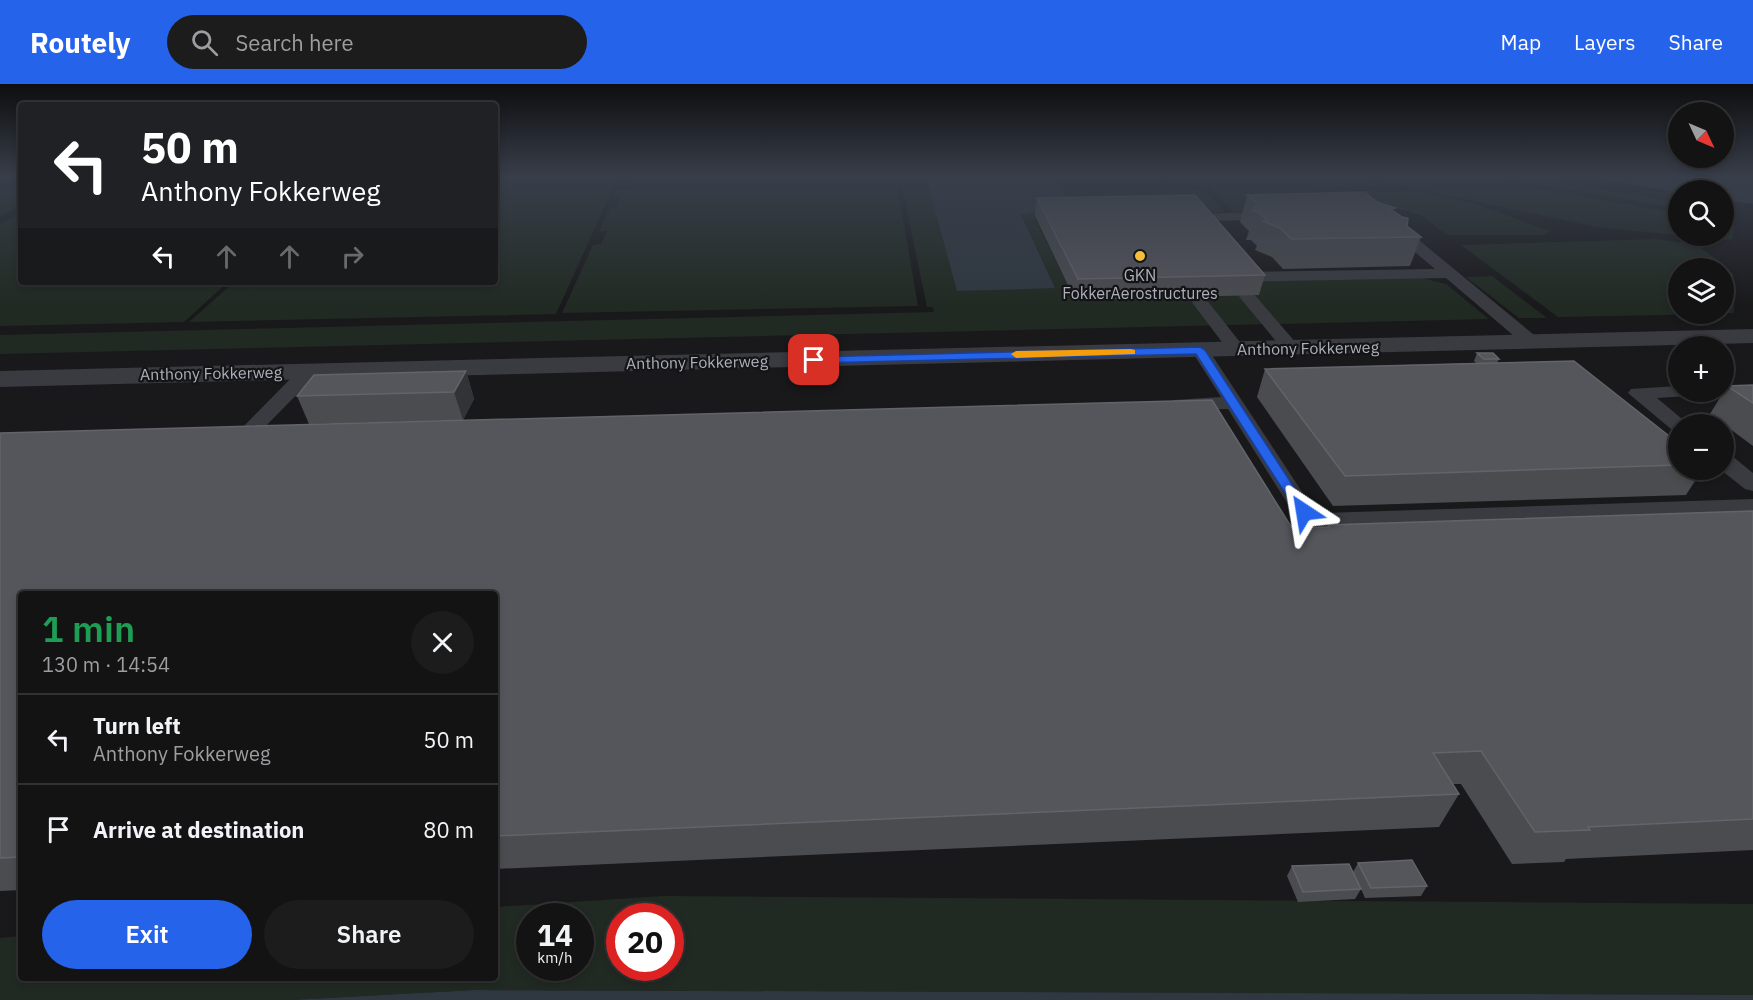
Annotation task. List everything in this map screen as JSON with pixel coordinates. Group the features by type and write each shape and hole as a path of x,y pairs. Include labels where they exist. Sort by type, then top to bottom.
{"street":[{"name":"Anthony Fokkerweg","path":"0,379 1753,336"}],"lane":[{"path":"1385,220 1533,343"},
{"path":"1220,277 1451,273"},
{"path":"1246,296 1291,348"},
{"path":"1196,297 1237,350"},
{"path":"1200,350 1304,512 1321,520 1753,506"},
{"path":"249,432 309,371"},
{"path":"1668,392 1638,393 1668,417"},
{"path":"1166,405 1234,403"},
{"path":"225,432 284,430"},
{"path":"1734,469 1753,484"}],"shaded area":[{"path":"7,220 18,220 18,285 225,285 184,322 0,326 0,224"},
{"path":"498,220 599,220 556,314 189,322 231,285 498,285"},
{"path":"604,220 903,220 918,306 562,313 593,245 601,244 607,231 599,231"},
{"path":"909,220 1035,220 1068,285 1422,278 1446,284 1489,319 0,354 0,335 934,312 933,307 927,307"},
{"path":"938,220 1023,220 1055,288 957,291"},
{"path":"1426,220 1519,220 1550,231 1545,235 1447,235"},
{"path":"1562,220 1668,220 1668,234 1596,227"},
{"path":"1655,239 1668,241 1668,246 1698,246 1715,258 1668,258 1668,315 1558,317 1461,245"},
{"path":"1492,276 1547,318 1519,318 1466,277"},
{"path":"663,896 1753,904 1753,995 475,990 290,1000 0,1000 0,938 18,936 18,981 498,981 498,907 516,906 516,981 594,981 594,903 556,903"},
{"path":"475,990 1753,995 1753,1000 290,1000"}],"building":[{"name":"GKN FokkerAerostructures","path":"1048,220 1217,220 1265,275 1078,279"},
{"path":"1408,220 1407,226 1421,237 1291,239 1280,228 1263,221"},
{"path":"1477,353 1493,353 1499,359 1484,359"},
{"path":"1574,361 1668,435 1668,465 1345,476 1265,369"},
{"path":"466,371 454,392 297,396 314,375"},
{"path":"1753,385 1753,403 1734,391 1734,386"},
{"path":"1212,400 1292,528 1753,511 1753,819 1588,827 1590,830 1535,832 1481,751 1433,753 1459,794 498,836 498,591 18,591 18,857 0,858 0,433"},
{"path":"1412,860 1427,886 1371,888 1358,863"},
{"path":"1349,864 1361,889 1303,892 1292,866"}],"slow traffic":[{"path":"1016,354 1131,352"}],"place":[{"name":"GKN FokkerAerostructures","path":"1140,256"}],"route":[{"path":"814,360 1200,350 1304,512"}]}
